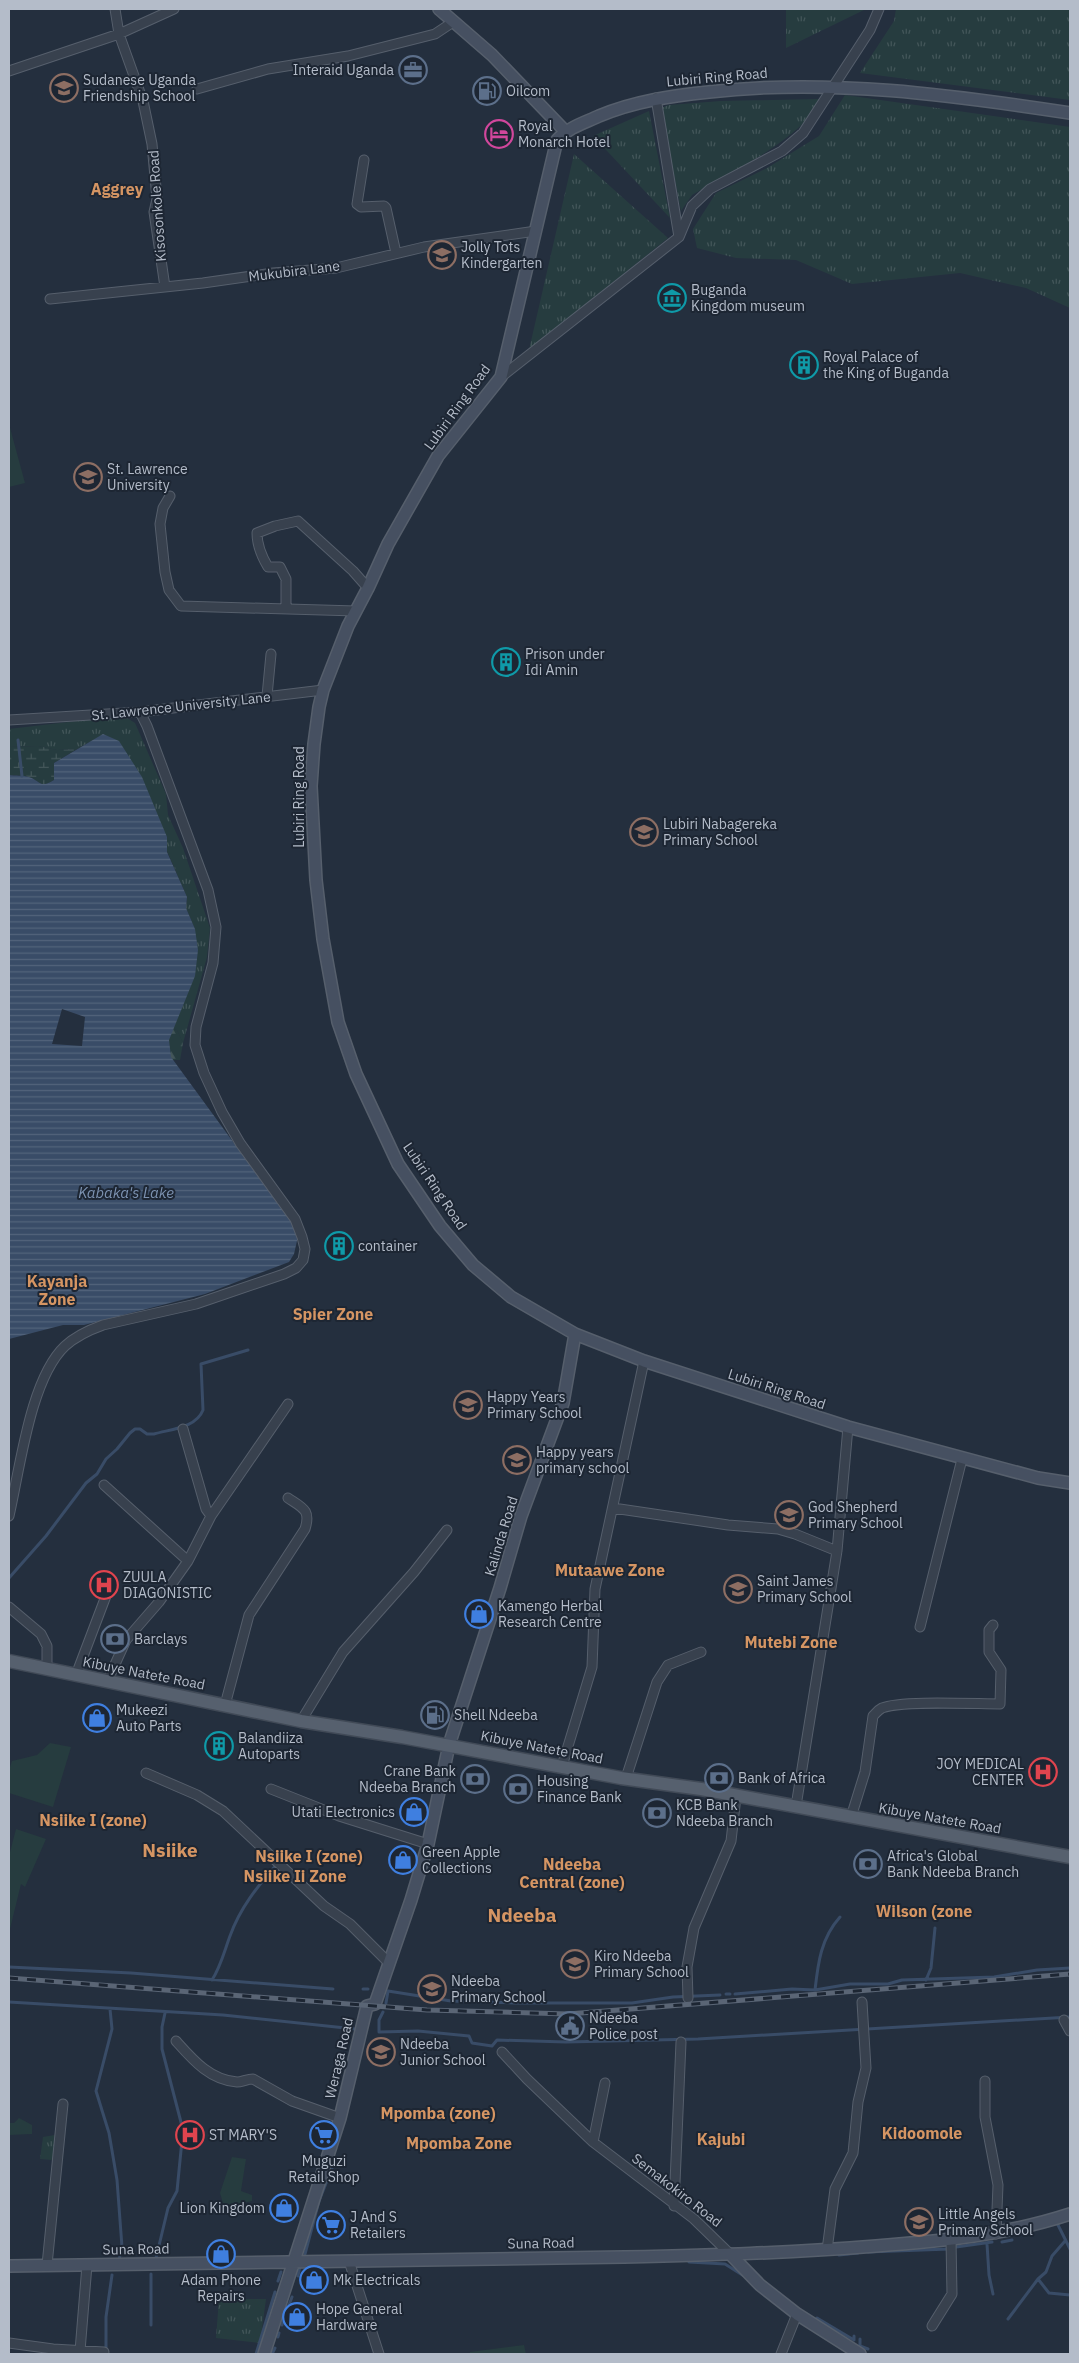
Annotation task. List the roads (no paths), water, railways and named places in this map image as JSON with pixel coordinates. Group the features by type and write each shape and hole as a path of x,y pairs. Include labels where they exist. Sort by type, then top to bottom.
{"main road":[{"path":"439,9 492,55 565,131"},
{"name":"Lubiri Ring Road","path":"1070,113 1012,104 834,86 737,88 656,98 612,111 565,131 557,140 501,377 438,456 388,544 348,626 323,690 314,744 311,786 316,880 323,939 338,1022 356,1074 398,1164 440,1226 473,1265 511,1297 574,1334 644,1361 848,1428 1038,1478 1070,1483"},
{"name":"Kalinda Road","path":"449,1745 500,1588 521,1516 562,1403 574,1334"},
{"name":"Kibuye Natete Road","path":"9,1661 301,1721 449,1745 626,1778 700,1789 1070,1856"},
{"name":"Weraga Road","path":"264,2354 340,2118 366,2006 375,2004 428,1844 449,1745"},
{"name":"Suna Road","path":"9,2266 730,2254 828,2250 950,2240 996,2234 1035,2226 1070,2214"},
{"name":"Semakokiro Road","path":"730,2254 760,2285 797,2314 860,2354"}],"street":[{"name":"Kisosonkole Road","path":"115,9 119,34 143,101 152,144 157,199 154,212 165,287"},
{"path":"9,71 119,34 174,9"},
{"path":"501,377 678,237 692,206 710,189 782,151 803,133 870,30 879,9"},
{"path":"197,89 268,69 348,56 435,34 453,22"},
{"path":"656,98 678,237"},
{"path":"364,160 357,204 361,207 384,206 386,208 396,253"},
{"name":"Mukubira Lane","path":"50,299 273,273 336,268 396,253 467,240 536,231"},
{"path":"170,496 163,508 160,524 165,572 169,590 181,606 356,611"},
{"path":"286,608 284,574 280,567 268,566 265,563 257,543 257,533 289,522 298,521 305,526 353,571 368,588"},
{"path":"268,696 271,654"},
{"name":"St. Lawrence University Lane","path":"9,720 140,712 323,690"},
{"path":"9,1516 39,1389 50,1365 65,1346 88,1330 102,1325 196,1304 284,1274 296,1268 303,1260 305,1249 295,1219 240,1143 222,1112 195,1045 196,1027 214,963 216,927 208,890 147,726 140,712"},
{"path":"562,1766 592,1667 595,1589 644,1361"},
{"path":"107,1682 126,1640 159,1602 188,1561 211,1516 288,1404"},
{"path":"796,1806 837,1551 848,1428"},
{"path":"183,1429 206,1509 211,1516"},
{"path":"920,1627 962,1459"},
{"path":"104,1485 188,1561"},
{"path":"225,1705 248,1615 305,1529 308,1520 306,1511 288,1498"},
{"path":"612,1508 728,1525 778,1529 837,1551"},
{"path":"301,1721 343,1652 414,1572 448,1530"},
{"path":"76,1675 109,1588"},
{"path":"9,1607 40,1634 47,1646 47,1669"},
{"path":"851,1817 865,1772 874,1716 882,1708 916,1704 1000,1704 1001,1670 989,1652 989,1630 992,1625"},
{"path":"626,1778 657,1682 665,1668 668,1665 702,1652"},
{"path":"146,1773 197,1795 223,1812 324,1906 350,1924 389,1963"},
{"path":"271,1789 339,1816 428,1844"},
{"path":"688,1996 687,1967 694,1928 731,1841 736,1797"},
{"path":"828,2250 835,2189 853,2153 858,2102 866,2068 866,2034 862,2002"},
{"path":"1064,2020 1070,2031"},
{"path":"176,2042 203,2070 210,2074 238,2082 253,2079 292,2101 340,2118"},
{"path":"674,2206 681,2042"},
{"name":"Semakokiro Road","path":"502,2052 527,2079 593,2142 674,2206 684,2211 708,2231 730,2254"},
{"path":"985,2081 985,2117 998,2185 996,2234"},
{"path":"593,2142 605,2083"},
{"path":"47,2265 63,2104"},
{"path":"932,2326 952,2294 950,2240"},
{"path":"349,2261 379,2354"},
{"path":"80,2351 87,2265"},
{"path":"781,2354 797,2314"},
{"path":"9,2344 104,2352"}],"water":[{"name":"Kabaka's Lake","path":"103,734 119,741 142,777 167,837 167,852 187,897 186,908 195,929 198,950 195,976 169,1040 171,1057 299,1232 294,1254 289,1262 205,1294 84,1325 63,1325 9,1339 9,775 27,776 45,784 54,780 54,763","holes":["62,1009 85,1017 82,1046 52,1044"]}],"waterway":[{"path":"18,740 22,776"},
{"path":"9,1578 46,1536 86,1483 97,1474 106,1459 130,1433 135,1429 140,1429 147,1434 175,1429 195,1421 200,1416 203,1410 201,1364 248,1350"},
{"path":"212,1980 234,1926 244,1907 277,1864"},
{"path":"815,1990 821,1951 828,1933 840,1917"},
{"path":"926,1980 931,1968 935,1928"},
{"path":"9,1967 131,1973 333,1989"},
{"path":"735,1994 792,1989 815,1990 850,1984 888,1984 902,1980 994,1977 1037,1970 1070,1968"},
{"path":"363,1989 368,1989"},
{"path":"386,2003 388,1991 451,2001 514,2003 632,2003 673,1997 720,1995"},
{"path":"9,2002 223,2015 355,2029"},
{"path":"110,2009 112,2029 96,2091 109,2133 117,2180 122,2247 119,2260"},
{"path":"383,2012 379,2020 379,2032 418,2031 469,2036 472,2043 492,2046 497,2040 566,2042 698,2039 1070,2017"},
{"path":"156,2258 168,2208 177,2191 183,2130 162,2049 162,2027 165,2013"},
{"path":"305,2254 319,2201 332,2168"},
{"path":"1057,2223 1070,2249"},
{"path":"1002,2242 1012,2240"},
{"path":"1008,2319 1038,2279 1046,2272 1052,2256 1065,2241"},
{"path":"956,2247 992,2242"},
{"path":"987,2244 989,2275 993,2294"},
{"path":"868,2252 949,2249"},
{"path":"839,2255 858,2253"},
{"path":"689,2262 725,2264 744,2276"},
{"path":"298,2276 300,2266"},
{"path":"278,2281 281,2272"},
{"path":"151,2274 151,2325"},
{"path":"106,2351 106,2317 112,2275"},
{"path":"1038,2279 1049,2293 1070,2295"},
{"path":"256,2354 275,2292"},
{"path":"287,2310 292,2297"},
{"path":"817,2318 854,2340 854,2336"},
{"path":"278,2337 279,2333"},
{"path":"860,2339 860,2346 868,2349"},
{"path":"272,2354 275,2348"}],"railway":[{"path":"9,1978 427,2010 568,2014 1070,1974"}],"place":[{"name":"Interaid Uganda","path":"413,70"},
{"name":"Sudanese Uganda Friendship School","path":"64,88"},
{"name":"Oilcom","path":"487,91"},
{"name":"Royal Monarch Hotel","path":"499,134"},
{"name":"Jolly Tots Kindergarten","path":"442,255"},
{"name":"Buganda Kingdom museum","path":"672,298"},
{"name":"Royal Palace of the King of Buganda","path":"804,365"},
{"name":"St. Lawrence University","path":"88,477"},
{"name":"Prison under Idi Amin","path":"506,662"},
{"name":"Lubiri Nabagereka Primary School","path":"644,832"},
{"name":"container","path":"339,1246"},
{"name":"Happy Years Primary School","path":"468,1405"},
{"name":"Happy years primary school","path":"517,1460"},
{"name":"God Shepherd Primary School","path":"789,1515"},
{"name":"ZUULA DIAGONISTIC","path":"104,1585"},
{"name":"Saint James Primary School","path":"738,1589"},
{"name":"Kamengo Herbal Research Centre","path":"479,1614"},
{"name":"Barclays","path":"115,1639"},
{"name":"Shell Ndeeba","path":"435,1715"},
{"name":"Mukeezi Auto Parts","path":"97,1718"},
{"name":"Balandiiza Autoparts","path":"219,1746"},
{"name":"JOY MEDICAL CENTER","path":"1043,1772"},
{"name":"Bank of Africa","path":"719,1778"},
{"name":"Crane Bank Ndeeba Branch","path":"475,1779"},
{"name":"Housing Finance Bank","path":"518,1789"},
{"name":"Utati Electronics","path":"414,1812"},
{"name":"KCB Bank Ndeeba Branch","path":"657,1813"},
{"name":"Green Apple Collections","path":"403,1860"},
{"name":"Africa's Global Bank Ndeeba Branch","path":"868,1864"},
{"name":"Kiro Ndeeba Primary School","path":"575,1964"},
{"name":"Ndeeba Primary School","path":"432,1989"},
{"name":"Ndeeba Police post","path":"570,2026"},
{"name":"Ndeeba Junior School","path":"381,2052"},
{"name":"ST MARY'S","path":"190,2135"},
{"name":"Muguzi Retail Shop","path":"324,2135"},
{"name":"Lion Kingdom","path":"284,2208"},
{"name":"Little Angels Primary School","path":"919,2222"},
{"name":"J And S Retailers","path":"331,2225"},
{"name":"Adam Phone Repairs","path":"221,2254"},
{"name":"Mk Electricals","path":"314,2280"},
{"name":"Hope General Hardware","path":"297,2317"}],"district":[{"name":"Aggrey","path":"117,189"},
{"name":"Kayanja Zone","path":"57,1290"},
{"name":"Spier Zone","path":"333,1314"},
{"name":"Mutaawe Zone","path":"610,1570"},
{"name":"Mutebi Zone","path":"791,1642"},
{"name":"Nsiike I (zone)","path":"93,1820"},
{"name":"Nsiike","path":"170,1850"},
{"name":"Nsiike I (zone)","path":"309,1856"},
{"name":"Ndeeba Central (zone)","path":"572,1873"},
{"name":"Nsiike Ii Zone","path":"295,1876"},
{"name":"Wilson (zone","path":"924,1911"},
{"name":"Ndeeba","path":"522,1915"},
{"name":"Mpomba (zone)","path":"438,2113"},
{"name":"Kidoomole","path":"922,2133"},
{"name":"Kajubi","path":"721,2139"},
{"name":"Mpomba Zone","path":"459,2143"}]}
